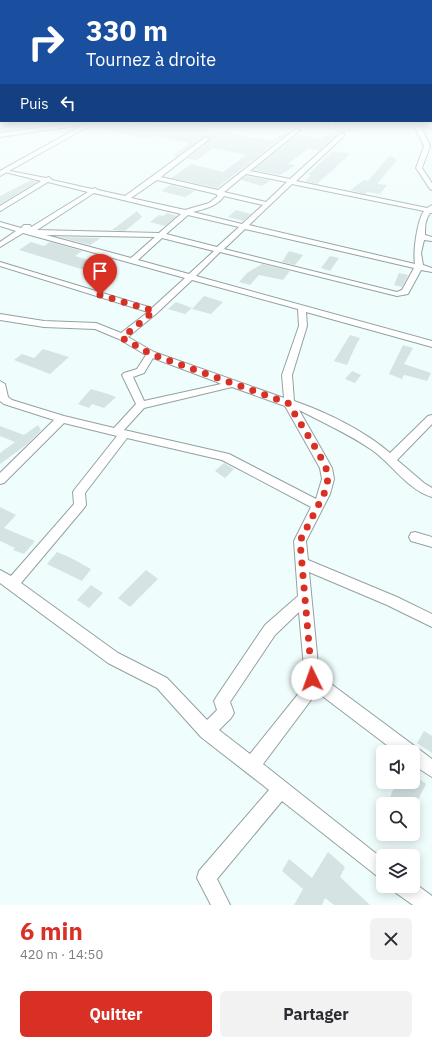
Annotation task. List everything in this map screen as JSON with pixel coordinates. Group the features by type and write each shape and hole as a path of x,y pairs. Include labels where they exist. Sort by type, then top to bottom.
{"main road":[{"path":"4,172 21,162"}],"street":[{"path":"127,198 176,162"},
{"path":"219,193 258,162"},
{"path":"122,338 154,311 313,162"},
{"path":"420,162 419,168 432,188"},
{"path":"4,172 49,179 432,270"},
{"path":"26,231 160,235 397,294 405,292 418,267 417,253 421,237 421,221 431,209 246,172"},
{"path":"156,178 268,204"},
{"path":"0,209 49,179"},
{"path":"0,245 95,190"},
{"path":"133,260 187,212 215,202 221,196 219,193"},
{"path":"0,224 192,276 432,344"},
{"path":"421,237 432,239"},
{"path":"0,264 154,311"},
{"path":"251,766 310,691 312,679 300,541 324,494 328,479 326,468 288,403 287,375 303,326 302,308"},
{"path":"0,317 44,324 96,326 151,354 288,403 348,430 377,448 420,486 432,493"},
{"path":"141,405 127,375 141,371 151,354"},
{"path":"0,384 3,398 8,402 62,419 225,457 318,505"},
{"path":"233,384 141,405 79,492 80,505 6,580 113,658 162,683 207,731 376,865"},
{"path":"391,459 432,418"},
{"path":"0,480 62,419"},
{"path":"415,537 432,542"},
{"path":"301,563 392,601 432,621"},
{"path":"207,731 226,713 222,701 270,630 305,598"},
{"path":"312,679 400,745"},
{"path":"420,760 432,769"},
{"path":"221,905 206,878 280,790"},
{"path":"412,893 428,905"}],"building":[{"path":"236,162 250,162 217,188 171,178 191,164 223,172"},
{"path":"263,162 290,162 288,164 296,165 280,175 253,170"},
{"path":"321,162 341,162 317,184 305,181 311,175 308,175"},
{"path":"384,162 395,162 377,184 387,185 380,194 367,192 365,194 350,190 364,180 368,181"},
{"path":"246,176 271,180 262,186 241,180"},
{"path":"31,180 37,182 0,204 0,196"},
{"path":"170,185 195,191 185,197 161,191"},
{"path":"236,210 251,214 243,221 228,217"},
{"path":"137,211 142,217 125,231 112,230"},
{"path":"167,213 177,216 165,226 150,222 159,215 163,216"},
{"path":"60,237 101,238 90,245"},
{"path":"31,242 44,246 50,242 82,251 75,256 102,264 91,272 19,250"},
{"path":"289,251 303,255 295,265 282,262"},
{"path":"330,256 339,258 330,271 321,268"},
{"path":"262,264 290,271 283,280 259,275 250,285 239,282 247,273"},
{"path":"399,273 408,275 402,287 394,285"},
{"path":"204,296 223,302 211,314 192,309"},
{"path":"176,302 192,308 185,314 168,309"},
{"path":"350,335 360,338 347,365 334,361"},
{"path":"403,345 413,348 404,364 431,373 427,381 404,375 402,379 389,374"},
{"path":"43,349 69,357 50,374 14,360 22,354 34,358"},
{"path":"352,371 361,375 355,383 345,379"},
{"path":"91,389 116,397 104,408 92,404 89,408 78,404"},
{"path":"38,425 41,430 26,445 0,464 0,453 15,442 0,436 0,426 24,435"},
{"path":"224,463 234,469 225,478 215,471"},
{"path":"0,507 16,515 4,528 35,541 24,554 13,550 15,548 0,541"},
{"path":"57,552 91,569 82,581 47,564"},
{"path":"146,570 158,579 130,607 118,598"},
{"path":"91,585 103,593 89,608 77,600"},
{"path":"424,731 432,736 432,753 420,745 417,743"},
{"path":"420,779 426,784 420,797 390,797 394,789 420,789"},
{"path":"328,852 345,867 340,877 370,905 334,905 325,898 322,905 294,905 303,889 282,871 289,859 312,878"}],"route":[{"path":"100,295 154,311 122,338 151,354 220,380 288,403 318,452 326,468 328,479 324,494 300,541 312,679"}]}
